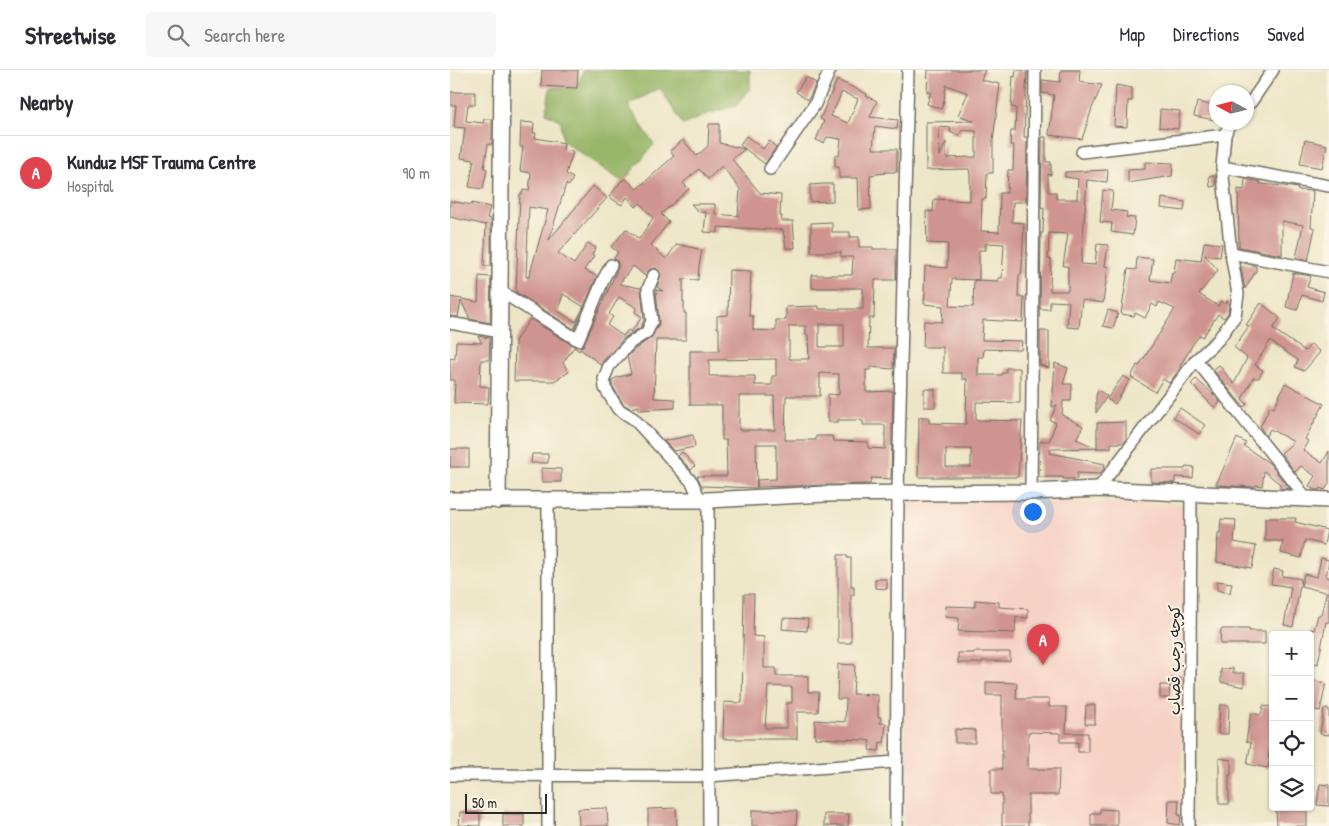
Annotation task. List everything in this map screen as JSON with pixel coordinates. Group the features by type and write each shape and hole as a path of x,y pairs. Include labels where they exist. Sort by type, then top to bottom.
{"street":[{"path":"498,501 502,70"},
{"path":"770,169 815,104 830,70"},
{"path":"896,826 898,492 908,70"},
{"path":"1032,492 1036,70"},
{"path":"1254,98 1273,70"},
{"path":"1098,490 1196,360 1218,340 1236,316 1238,294 1231,253 1222,167 1227,130"},
{"path":"1082,152 1225,136"},
{"path":"1222,167 1329,186"},
{"path":"1231,253 1329,272"},
{"path":"500,291 578,340 611,265"},
{"path":"654,276 648,289 652,321 647,332 630,343 609,366 604,379 605,388 618,409 634,419 692,482 704,500 709,826"},
{"path":"450,323 500,332"},
{"path":"1196,360 1298,487 1306,500"},
{"path":"450,500 704,500 898,492 1098,490 1329,500"},
{"name":"کوچه رجب قصاب","path":"1189,826 1191,495"},
{"path":"548,501 548,826"},
{"path":"450,775 708,776 896,762"}],"shaded area":[{"path":"904,500 1183,504 1181,826 905,826"}],"green space":[{"path":"584,70 750,70 750,89 736,106 710,113 683,125 660,88 628,105 654,144 623,182 563,141 561,121 546,113 550,88 576,88"}],"building":[{"path":"542,70 578,70 577,88 541,86"},
{"path":"928,70 985,70 981,80 1000,84 993,141 993,173 987,173 986,199 982,199 981,231 999,232 1000,193 1007,193 1008,170 1013,170 1014,145 1010,145 1011,131 1015,131 1016,108 1011,107 1013,76 1015,77 1016,70 1027,70 1024,137 1027,137 1026,202 1013,202 1012,222 1024,223 1018,297 1024,297 1023,322 983,320 982,340 1022,341 1021,350 984,349 983,357 978,357 978,375 1002,375 1002,373 1006,373 1006,368 1020,368 1020,403 976,402 976,420 1022,421 1018,477 918,477 919,417 929,417 929,423 966,424 967,379 962,379 962,373 943,373 943,347 923,347 924,321 942,322 943,306 924,304 925,266 947,268 948,244 927,243 926,211 933,212 934,199 970,201 970,175 969,169 926,170 926,122 974,121 958,115 968,93 946,85 941,109 927,104 931,92 927,92","holes":["939,127 951,128 950,132 959,136 962,130 976,131 976,157 946,158 946,142 940,156","986,243 1004,244 1002,278 998,278 998,281 974,280 973,307 950,306 952,279 979,280 979,250 986,250","946,449 971,449 971,467 946,467"]},
{"path":"1061,70 1080,70 1079,82 1102,85 1082,139 1049,135 1054,95 1042,93 1042,80 1060,82"},
{"path":"806,77 816,83 808,100 796,92"},
{"path":"837,80 867,94 866,96 877,101 870,117 898,120 897,129 875,126 873,149 897,149 897,172 870,175 871,209 859,210 858,178 839,178 839,167 835,167 835,155 839,155 841,139 827,137 824,143 816,140 824,121 820,119","holes":["842,92 858,99 848,123 831,116"]},
{"path":"1116,85 1132,88 1132,101 1128,101 1127,127 1114,126"},
{"path":"450,92 475,92 475,105 468,105 466,121 483,123 484,119 492,119 492,144 488,144 484,168 487,169 483,189 469,187 474,160 461,158 465,128 454,127 456,105 450,105"},
{"path":"1197,102 1209,105 1209,119 1194,116"},
{"path":"1160,109 1180,111 1178,129 1159,127"},
{"path":"521,122 534,123 533,133 536,133 535,138 564,143 563,150 573,152 566,174 573,178 569,186 566,184 549,240 593,186 607,198 558,253 574,264 588,243 596,248 592,254 594,256 584,270 597,276 584,307 563,294 558,311 576,322 582,312 574,329 516,292 520,194 522,194 523,190 529,191 531,173 520,171 523,147 520,147","holes":["529,207 548,210 529,277 526,277"]},
{"path":"709,124 719,124 719,143 745,149 732,159 760,193 781,195 781,221 793,221 795,248 786,248 783,230 718,227 718,233 704,232 706,212 699,212 691,204 715,204 715,214 738,216 740,189 722,166 708,179 699,169 683,183 689,189 661,214 669,222 651,245 666,259 677,244 702,250 698,280 683,279 686,340 656,340 654,398 675,399 675,408 639,410 639,406 630,408 623,404 612,385 612,380 631,374 627,357 651,338 659,324 656,290 663,291 657,287 661,275 656,268 650,269 645,276 633,266 619,284 641,288 644,320 641,327 624,338 603,361 601,366 580,349 579,351 574,347 563,363 569,372 554,381 514,381 515,341 530,319 574,346 583,346 618,268 618,262 614,258 618,252 611,247 626,229 639,239 653,218 640,203 636,207 627,197 622,205 609,197 622,180 625,178 637,189 674,156 670,151 683,140 697,156 708,146","holes":["619,297 637,308 635,312 642,317 631,332 628,330 623,336 607,325 613,317 609,314"]},
{"path":"746,136 763,149 769,141 776,147 765,164 740,145"},
{"path":"1042,137 1046,137 1046,162 1051,162 1051,175 1048,174 1048,192 1056,192 1056,199 1077,199 1078,179 1065,177 1065,172 1108,170 1107,182 1087,180 1081,264 1095,265 1097,244 1108,245 1105,266 1108,267 1103,303 1082,300 1079,328 1067,327 1069,302 1050,301 1050,309 1040,309 1041,233 1043,233 1044,208 1041,207","holes":["1049,233 1068,234 1063,266 1068,266 1068,291 1050,291 1051,259 1048,259"]},
{"path":"1305,140 1327,145 1322,168 1300,164"},
{"path":"1145,162 1173,163 1172,176 1128,183 1128,170 1145,169"},
{"path":"1209,176 1215,176 1216,186 1210,187"},
{"path":"1245,179 1261,182 1260,184 1313,191 1311,227 1315,228 1308,260 1296,258 1303,225 1282,221 1282,255 1239,247 1238,189 1244,190"},
{"path":"833,184 833,201 810,202 810,185"},
{"path":"1103,190 1113,191 1111,210 1127,212 1126,217 1135,218 1133,235 1111,232 1112,223 1100,222"},
{"path":"1162,198 1185,202 1184,211 1161,208"},
{"path":"450,201 490,207 487,218 491,219 491,266 484,266 486,225 450,217"},
{"path":"832,222 832,232 850,232 850,237 859,237 859,247 896,249 896,280 875,280 874,318 869,318 868,348 894,348 893,369 870,367 870,370 866,370 866,392 893,391 891,479 871,478 870,484 757,487 757,480 776,479 776,444 756,444 757,488 702,486 697,476 727,476 726,440 722,440 722,405 690,405 690,351 719,351 717,316 728,315 729,270 751,271 749,316 753,316 753,330 776,331 776,320 786,320 786,307 819,306 819,309 863,309 863,288 812,288 812,275 852,275 853,257 841,257 841,252 811,252 811,223","holes":["819,324 844,324 844,347 819,347","789,326 806,326 809,359 789,359","776,359 776,376 772,376 772,385 755,385 755,376 709,376 709,360","820,373 839,374 839,395 828,394 828,422 857,420 863,421 863,425 885,425 885,449 868,448 868,442 833,441 832,436 816,436 816,440 785,440 786,396 820,396","739,396 774,396 775,430 739,430"]},
{"path":"1204,242 1222,244 1220,257 1205,255 1218,270 1199,294 1218,306 1221,301 1225,304 1227,301 1229,303 1228,313 1224,318 1218,314 1203,337 1200,335 1193,344 1181,367 1169,383 1163,379 1155,392 1131,377 1175,309 1159,302 1157,307 1152,304 1145,318 1135,313 1134,316 1121,314 1128,269 1136,270 1137,257 1153,259 1150,280 1170,283 1172,272 1174,273 1176,258 1201,261"},
{"path":"1240,262 1256,266 1256,271 1245,289"},
{"path":"1293,273 1311,276 1307,287 1324,292 1322,301 1302,295 1297,310 1286,307"},
{"path":"479,276 491,277 490,323 470,319 461,301 458,317 450,316 450,297 478,302"},
{"path":"1261,303 1280,318 1273,329 1305,351 1311,344 1320,352 1304,371 1295,367 1298,360 1270,341 1255,365 1263,370 1259,378 1253,378 1242,399 1247,404 1244,407 1213,370 1219,365 1234,384 1247,358 1234,347 1249,326 1246,325"},
{"path":"1108,310 1118,313 1113,328 1103,326"},
{"path":"1040,331 1049,331 1049,368 1040,365"},
{"path":"478,336 490,338 489,360 481,360 480,386 489,387 488,404 454,403 455,380 450,380 450,358 455,359 456,342 482,343"},
{"path":"1055,363 1068,368 1063,384 1072,384 1071,401 1063,401 1062,415 1083,426 1076,439 1097,448 1097,423 1126,422 1126,440 1124,443 1111,443 1111,448 1050,449 1050,453 1105,464 1100,474 1077,473 1077,479 1039,477 1040,441 1049,441 1056,423 1050,420 1057,405 1052,407"},
{"path":"1123,376 1130,380 1115,404 1107,399"},
{"path":"1196,379 1220,402 1215,408 1191,384"},
{"path":"1285,383 1324,404 1305,439 1308,441 1303,450 1322,463 1329,451 1329,484 1325,490 1320,488 1319,490 1314,490 1309,486 1315,476 1301,466 1295,472 1281,453 1294,442 1270,429 1266,436 1260,427 1270,406 1274,408"},
{"path":"924,389 935,389 935,407 924,407"},
{"path":"1098,390 1107,396 1096,413 1096,396"},
{"path":"1180,408 1205,425 1199,434 1173,417"},
{"path":"693,435 695,447 674,451 664,441"},
{"path":"1237,438 1246,443 1244,446 1269,463 1290,489 1280,488 1280,484 1264,471 1262,486 1216,485"},
{"path":"450,449 469,449 469,467 450,467"},
{"path":"682,452 695,466 691,470 678,456"},
{"path":"532,454 548,454 548,463 531,463"},
{"path":"1186,466 1194,467 1193,478 1175,477 1175,483 1151,482 1151,469 1185,469"},
{"path":"542,468 561,469 561,482 542,482"},
{"path":"1265,518 1296,518 1295,522 1327,530 1324,545 1305,540 1301,558 1281,553 1283,541 1265,541"},
{"path":"1221,519 1236,520 1234,542 1256,546 1252,568 1217,562 1218,533 1220,533"},
{"path":"838,555 847,555 847,558 851,558 851,586 854,586 854,595 851,595 851,643 838,643"},
{"path":"1321,558 1329,560 1326,577 1329,577 1329,593 1301,586 1304,574 1317,577"},
{"path":"1274,569 1283,571 1282,576 1301,579 1293,627 1284,625 1291,587 1271,584"},
{"path":"875,579 887,579 887,589 875,588"},
{"path":"1217,581 1232,583 1230,593 1217,590"},
{"path":"744,594 754,594 753,636 764,637 764,668 776,668 776,676 808,676 808,692 819,692 818,712 797,712 797,739 723,739 724,702 742,703","holes":["768,686 792,687 792,703 787,703 787,728 765,728"]},
{"path":"1326,594 1329,595 1329,622 1326,622 1318,664 1314,663 1314,631 1310,631 1310,629 1314,630 1318,615 1321,615"},
{"path":"975,600 999,602 999,607 1028,609 1028,618 1016,617 1015,633 958,631 959,618 945,617 946,606 975,607"},
{"path":"783,618 808,619 807,631 782,629"},
{"path":"1221,629 1265,631 1265,644 1220,644"},
{"path":"1010,652 1010,661 958,663 958,653"},
{"path":"838,664 855,665 853,694 878,695 878,717 881,717 880,723 886,723 884,743 880,742 879,751 869,750 870,741 815,738 815,720 845,722 846,699 837,699"},
{"path":"1233,668 1233,673 1244,673 1244,687 1221,682 1221,669"},
{"path":"1172,678 1181,678 1181,688 1172,688"},
{"path":"1314,681 1326,683 1320,711 1314,710"},
{"path":"986,682 1017,683 1016,699 1049,699 1049,707 1067,707 1066,733 1088,733 1088,752 1078,752 1078,742 1060,742 1060,733 1028,732 1028,769 1059,769 1058,795 1028,795 1028,826 1002,826 1002,794 991,794 991,769 1002,769 1002,695 986,695"},
{"path":"1160,685 1170,685 1169,698 1160,698"},
{"path":"1086,705 1095,705 1095,724 1085,724"},
{"path":"1220,705 1229,705 1228,734 1218,734"},
{"path":"1263,706 1269,707 1268,768 1247,764 1251,743 1246,741 1251,713 1261,715"},
{"path":"1324,709 1329,709 1329,735 1320,734"},
{"path":"955,729 975,730 975,743 955,743"},
{"path":"1219,758 1231,760 1229,804 1219,804"},
{"path":"1320,784 1329,785 1329,806 1317,805"},
{"path":"1169,800 1179,800 1178,815 1181,815 1180,825 1168,823"},
{"path":"607,808 608,826 579,826 578,809"},
{"path":"676,808 677,826 648,826 648,809"},
{"path":"1100,809 1117,810 1117,826 1091,826 1091,813 1100,813"},
{"path":"752,810 797,811 796,826 752,826"},
{"path":"1276,811 1307,811 1307,826 1277,826"},
{"path":"460,812 480,813 480,826 459,825"},
{"path":"503,814 524,814 524,826 503,826"},
{"path":"824,814 849,814 848,826 824,826"}],"place":[{"name":"Kunduz MSF Trauma Centre","path":"1043,665"}]}
